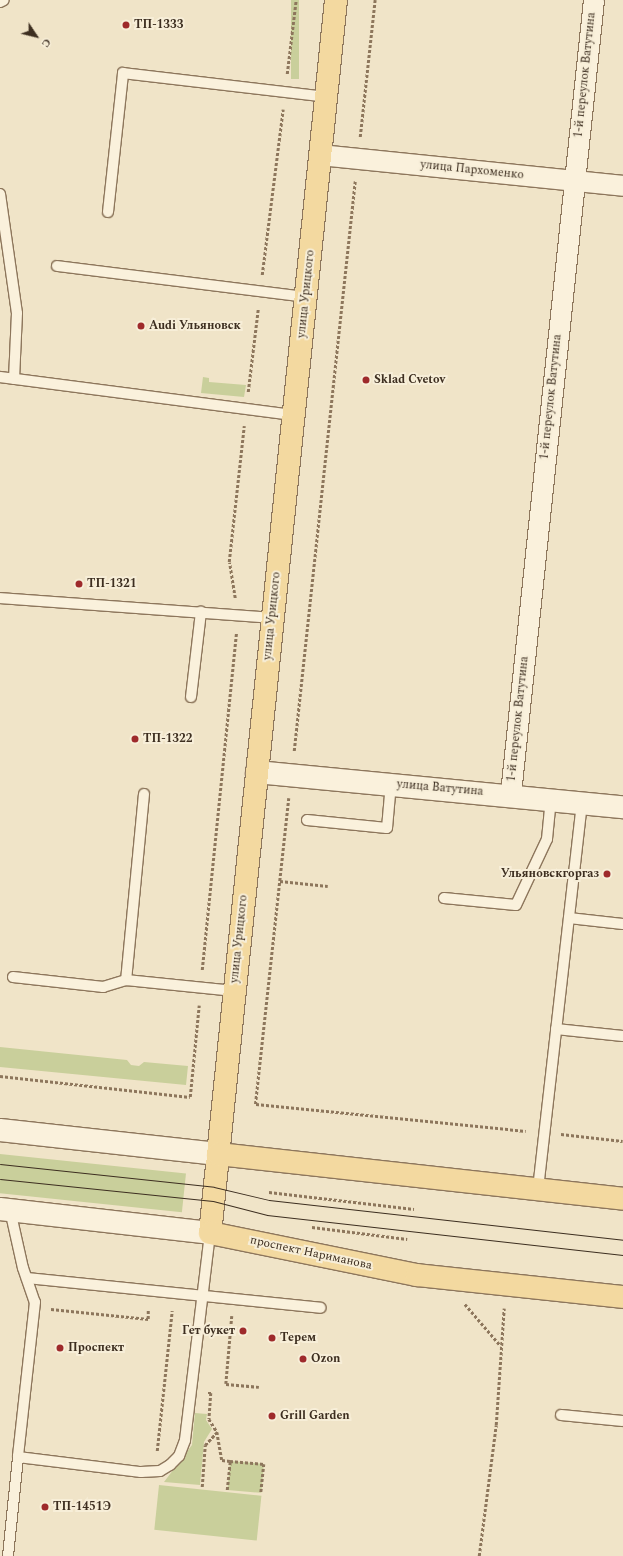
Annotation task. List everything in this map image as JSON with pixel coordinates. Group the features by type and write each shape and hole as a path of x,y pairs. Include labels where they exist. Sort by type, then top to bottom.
{"main road":[{"name":"улица Урицкого","path":"210,1233 336,0"},
{"name":"улица Ватутина","path":"256,772 511,794 623,807"},
{"path":"0,1130 623,1199"},
{"name":"проспект Нариманова","path":"5,1210 210,1233 417,1275 623,1297"}],"street":[{"name":"1-й переулок Ватутина","path":"511,794 594,0"},
{"name":"улица Пархоменко","path":"320,155 623,186"}],"lane":[{"path":"0,2 4,0"},
{"path":"108,212 123,73 326,97"},
{"path":"0,194 17,313 14,379"},
{"path":"57,266 306,297"},
{"path":"0,377 294,414"},
{"path":"0,598 272,618"},
{"path":"191,697 201,612"},
{"path":"307,820 387,828 391,784"},
{"path":"126,980 144,794"},
{"path":"444,898 516,905 547,839 552,798"},
{"path":"538,1189 582,802"},
{"path":"569,918 623,924"},
{"path":"13,977 103,987 126,980 234,991"},
{"path":"556,1029 623,1036"},
{"path":"5,1210 35,1302 8,1556"},
{"path":"18,1457 141,1472 160,1471 170,1465 179,1456 189,1424 210,1233"},
{"path":"27,1278 320,1308"},
{"path":"561,1415 623,1421"}],"path":[{"path":"374,0 256,1104 623,1141"},
{"path":"0,1076 190,1097 238,615"},
{"path":"280,881 328,886"},
{"path":"270,1192 414,1209"},
{"path":"305,1227 407,1238"},
{"path":"35,1307 104,1316 148,1319 150,1290"},
{"path":"156,1456 174,1293"},
{"path":"465,1304 502,1346"},
{"path":"233,1308 226,1384 259,1387"},
{"path":"479,1556 496,1425 504,1308"},
{"path":"210,1399 209,1419 217,1432 222,1460 264,1464 261,1493"},
{"path":"202,1487 206,1446 217,1432"},
{"path":"227,1490 230,1461"}],"green space":[{"path":"291,0 299,0 299,79 291,79"},
{"path":"203,377 209,378 209,382 246,385 244,397 201,393"},
{"path":"0,1047 127,1060 131,1065 139,1066 144,1062 188,1066 186,1085 0,1067"},
{"path":"0,1154 186,1174 182,1212 0,1193"},
{"path":"195,1413 207,1414 206,1420 212,1429 204,1442 200,1485 164,1482 192,1445"},
{"path":"230,1461 264,1464 261,1493 227,1490"},
{"path":"159,1485 261,1496 257,1541 154,1530"}],"tram line":[{"path":"0,1164 214,1187 269,1200 623,1240"},
{"path":"0,1179 213,1201 267,1215 623,1255"}],"place":[{"name":"ТП-1333","path":"126,25"},
{"name":"Audi Ульяновск","path":"141,326"},
{"name":"Sklad Cvetov","path":"366,380"},
{"name":"ТП-1321","path":"79,584"},
{"name":"ТП-1322","path":"135,739"},
{"name":"Ульяновскгоргаз","path":"607,874"},
{"name":"Гет букет","path":"243,1331"},
{"name":"Терем","path":"272,1338"},
{"name":"Проспект","path":"60,1348"},
{"name":"Ozon","path":"303,1359"},
{"name":"Grill Garden","path":"272,1416"},
{"name":"ТП-1451Э","path":"45,1507"}]}
